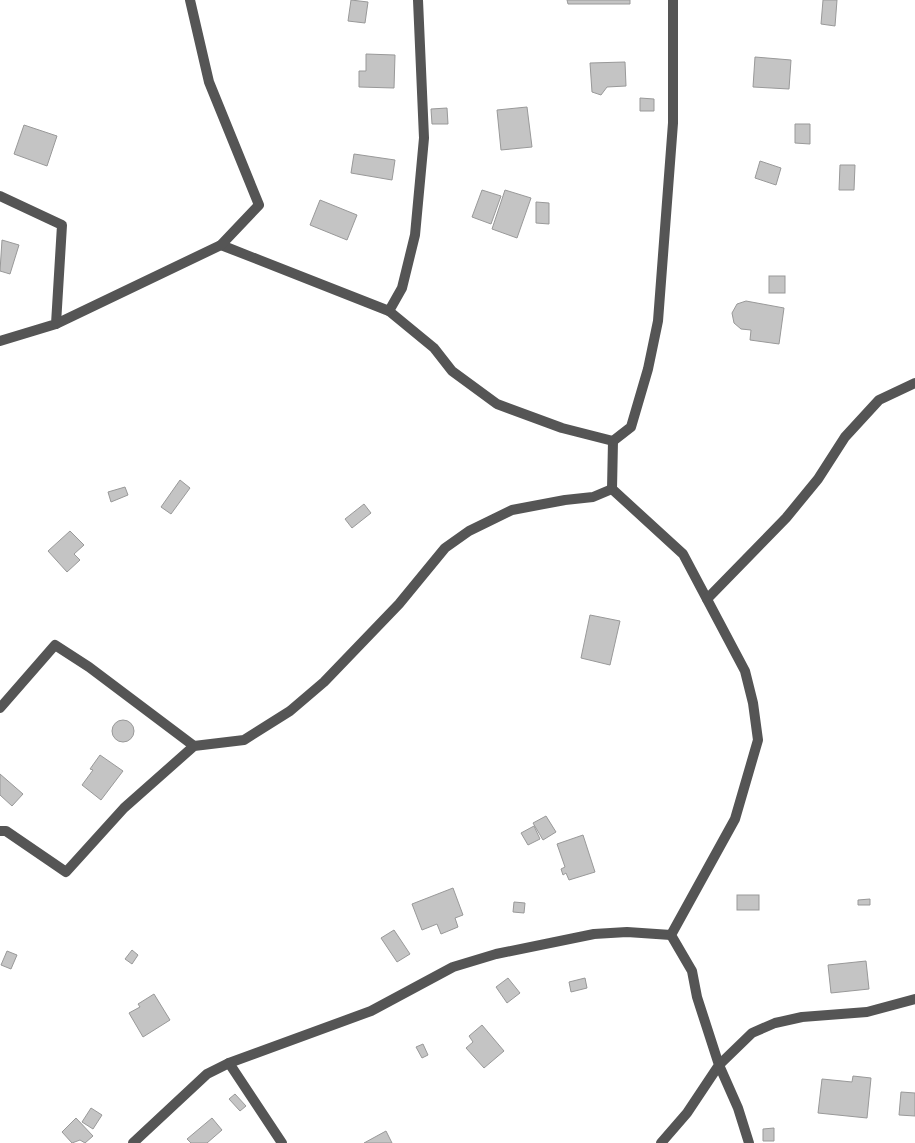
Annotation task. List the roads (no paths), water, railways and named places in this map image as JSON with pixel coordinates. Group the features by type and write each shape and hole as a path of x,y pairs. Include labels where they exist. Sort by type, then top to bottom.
{"street":[{"path":"0,341 56,324 222,245 260,205 209,82 190,0"},
{"path":"389,311 402,288 415,235 424,138 418,0"},
{"path":"222,245 389,311 434,348 452,371 497,404 562,428 613,440 631,427 658,321 674,123 673,0"},
{"path":"0,196 62,225 56,324"},
{"path":"707,599 786,518 818,479 846,437 879,400 915,382"},
{"path":"613,440 612,489 683,554 745,670 753,703 758,740 735,819 671,935"},
{"path":"0,831 6,831 66,872 124,808 194,746 244,740 290,711 324,682 399,604 445,548 470,530 512,510 593,497 612,489"},
{"path":"0,708 55,645 89,667 194,746"},
{"path":"133,1143 207,1074 229,1063 370,1011 453,967 496,954 594,934 627,932 671,935"},
{"path":"671,935 692,971 697,997 719,1065 738,1108 749,1143"},
{"path":"661,1143 687,1113 719,1065 752,1033 775,1023 802,1017 867,1012 915,999"},
{"path":"229,1063 282,1143"}]}
